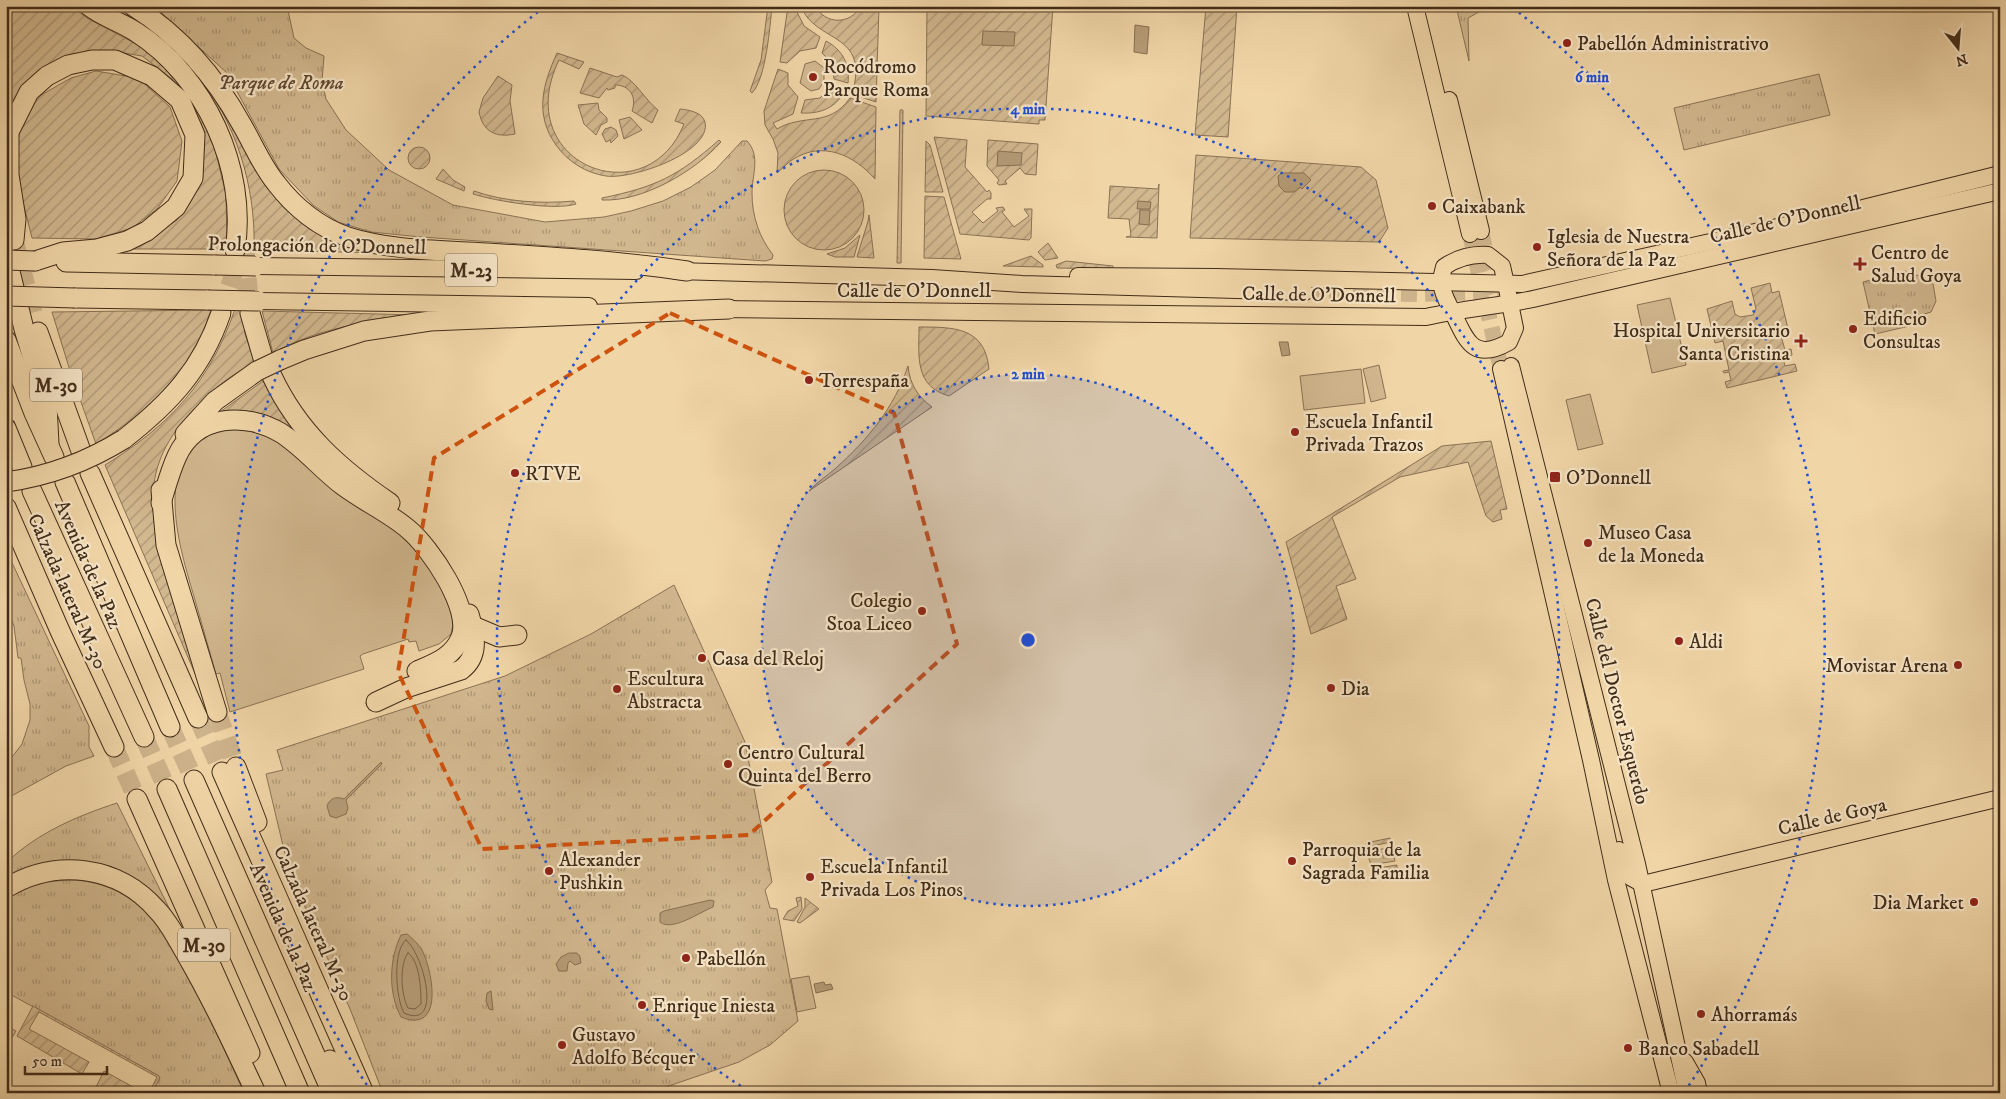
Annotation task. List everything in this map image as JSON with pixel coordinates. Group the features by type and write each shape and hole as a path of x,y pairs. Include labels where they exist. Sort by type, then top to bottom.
{"highway":[{"path":"89,6 136,32 165,56 186,78 206,107 231,170 238,204 240,250"},
{"path":"134,6 182,42 202,63 231,106 266,167 287,196 308,216 346,236 402,247 643,264 687,271"},
{"path":"6,260 35,261 64,257 127,241 147,231 176,206 193,178 195,135 180,100 152,76 115,60 92,60 68,65 47,76 29,92 9,132 9,175 16,219 10,248"},
{"path":"6,205 10,248"},
{"name":"M-30","path":"6,340 34,413 52,450 47,405 24,329 10,248"},
{"name":"Prolongación de O'Donnell","path":"64,257 215,266 256,266"},
{"name":"M-23","path":"6,296 254,307"},
{"path":"6,482 46,475 74,466 124,439 151,418 184,383 212,340 214,306"},
{"path":"254,307 268,367 291,413 326,453 361,483 426,530 438,544 453,570 473,626 474,652 467,666 461,670 406,688 376,702"},
{"path":"217,712 166,545 161,485 175,446 192,424 215,401 268,367 304,350 364,332 430,321 729,309"},
{"name":"M-30","path":"34,317 42,347 81,451"},
{"path":"162,503 177,455 198,432 216,422 235,419 255,421 282,434 342,485 408,529 425,544 446,576 463,622 461,638 451,653 417,671"},
{"path":"6,428 22,467"},
{"path":"90,473 198,718"},
{"name":"Avenida de la Paz","path":"65,482 170,727"},
{"name":"Avenida de la Paz","path":"32,491 144,737"},
{"name":"Calzada lateral M-30","path":"6,507 60,632 114,747"},
{"path":"6,532 60,632"},
{"path":"473,626 499,637 517,635"},
{"name":"Calzada lateral M-30","path":"229,770 296,922 315,980 364,1093"},
{"name":"Avenida de la Paz","path":"194,780 332,1093"},
{"name":"M-30","path":"167,789 300,1093"},
{"name":"M-30","path":"137,798 221,983 267,1093"},
{"path":"6,888 22,878 49,870 75,869 97,872 116,879 145,897 158,910 198,974 256,1093"},
{"path":"294,1004 312,1025 347,1093"}],"main road":[{"path":"1416,6 1475,233 1427,6"},
{"name":"Calle de O'Donnell","path":"1022,284 1050,276 1522,284 1843,212 2000,174"},
{"name":"Calle de O'Donnell","path":"254,307 623,307 1426,317 1452,311 1511,304 2000,191"},
{"path":"1482,255 1496,260 1502,266 1506,284 1515,328 1509,342 1494,349 1484,349 1467,342 1441,283 1444,267 1451,262 1482,255"},
{"name":"Prolongación de O'Donnell","path":"256,266 687,271"},
{"name":"Calle de O'Donnell","path":"687,271 932,278 1022,284 1305,292"},
{"name":"Calle del Doctor Esquerdo","path":"1671,1093 1616,880 1506,368 1637,864 1687,1093"},
{"path":"1591,760 1598,771 1603,785 1625,869 1630,876 1641,883"},
{"name":"Calle de Goya","path":"1641,883 2000,798"},
{"path":"1637,864 1651,874 1673,875"},
{"name":"Calle del Doctor Esquerdo","path":"1647,1002 1648,1033 1659,1093"},
{"name":"Calle del Doctor Esquerdo","path":"1677,1047 1697,1083 1699,1093"}],"highlighted area":[{"path":"670,313 894,413 957,644 749,835 482,849 398,672 434,458"}],"green space":[{"path":"6,6 71,6 87,18 140,46 168,67 201,115 215,149 226,195 227,249 134,249 177,220 198,189 203,163 204,144 190,103 172,79 142,56 111,51 20,93 6,114"},
{"path":"112,6 119,6 155,29 178,52 154,34"},
{"name":"Parque de Roma","path":"154,6 287,6 294,38 306,48 324,56 322,81 326,99 346,130 389,170 453,205 545,222 604,217 663,201 691,187 715,170 742,141 747,141 754,153 755,159 752,193 753,210 760,234 773,255 772,259 765,261 421,237 371,232 338,222 313,205 279,169 227,73"},
{"path":"768,6 772,6 764,65 757,86 752,93 750,91 761,60"},
{"path":"788,6 794,6 804,26 820,37 816,48 800,51 787,63 780,62"},
{"path":"801,6 815,6 825,17 838,20 851,17 861,6 879,6 876,102 852,94 856,74 854,59 848,48 818,27 808,18"},
{"path":"927,6 1053,6 1045,120 1039,120 1039,124 926,116"},
{"path":"1206,6 1237,6 1228,137 1195,135"},
{"path":"1456,6 1488,7 1468,18 1469,61"},
{"path":"826,41 841,53 848,70 848,83 834,79 832,63 822,53"},
{"path":"178,52 209,83 264,180 386,253 254,250 251,202 241,155 222,111 195,72"},
{"path":"557,53 584,62 579,69 559,60 548,96 552,127 567,150 588,166 615,172 641,168 666,152 684,124 675,121 680,109 691,111 701,116 705,122 704,133 696,144 683,154 650,169 633,174 617,176 599,175 578,166 566,157 556,145 545,122 543,99 548,76"},
{"name":"Rocódromo Parque Roma","path":"815,61 824,68 824,81 819,89 811,91 800,83 805,64"},
{"path":"590,68 617,77 622,75 631,81 658,110 652,123 632,111 633,97 625,87 615,85 615,88 608,90 607,88 599,98 580,93"},
{"path":"778,69 788,73 788,85 798,97 793,114 773,123 777,129 787,124 825,117 842,107 850,98 876,107 875,179 867,170 847,157 826,151 803,154 777,173 778,153 765,125 764,111"},
{"path":"96,71 138,78 170,107 182,141 177,181 157,209 132,228 96,239 32,238 16,174 19,131 34,99 71,78"},
{"path":"1819,74 1830,115 1684,150 1674,108"},
{"path":"498,76 512,85 510,101 515,134 502,135 491,132 481,119 479,112 483,98"},
{"path":"831,86 845,91 837,102 821,111 801,113 805,100 820,98"},
{"path":"598,103 599,110 607,118 607,122 601,125 596,135 584,124 578,105"},
{"path":"900,110 903,110 901,263 897,263"},
{"path":"630,117 642,130 624,139 619,120"},
{"path":"611,127 616,130 618,136 611,143 610,140 606,142 602,134 605,129"},
{"path":"934,137 967,140 965,167 987,192 989,190 991,193 991,199 987,199 972,212 983,223 998,211 996,208 1003,207 1005,210 1002,212 1014,227 1029,216 1024,209 1032,209 1031,238 1029,240 960,234"},
{"path":"719,140 721,142 697,164 667,183 634,196 602,200 602,198 637,189 665,178 691,163"},
{"path":"988,140 1038,144 1036,175 1025,174 1020,168 1005,181 1007,184 999,185 997,183 999,180 987,166"},
{"path":"926,141 930,145 943,192 925,192"},
{"path":"415,147 423,147 430,154 430,162 423,169 415,169 408,162 408,154"},
{"path":"1196,155 1361,167 1376,180 1388,228 1379,242 1190,238"},
{"path":"443,169 453,180 465,187 464,191 436,179"},
{"path":"816,170 832,170 853,181 864,202 864,218 853,239 832,250 816,250 802,244 790,232 784,218 784,202 790,188 802,176"},
{"path":"1159,184 1157,238 1126,237 1131,236 1129,219 1108,218 1110,186 1158,189"},
{"path":"474,191 511,200 536,202 574,201 576,204 540,206 483,197 473,194"},
{"path":"925,196 944,197 961,259 924,258"},
{"path":"869,215 874,258 857,257 868,221"},
{"path":"860,235 854,257 835,257 827,254 845,248"},
{"path":"1048,243 1058,258 1045,260 1038,252"},
{"path":"1031,256 1043,267 1003,266"},
{"path":"1066,261 1113,266 1113,269 1057,268 1056,265"},
{"path":"1906,271 1907,276 1922,275 1933,284 1936,301 1931,312 1921,315 1918,324 1875,334 1863,282"},
{"path":"1770,283 1772,293 1779,291 1789,333 1781,336 1785,350 1791,349 1792,355 1783,358 1785,366 1795,364 1797,371 1727,388 1725,382 1731,380 1729,372 1724,373 1723,371 1729,370 1723,341 1715,343 1707,309 1732,301 1735,314 1740,317 1753,315 1756,309 1751,288"},
{"path":"1670,298 1686,365 1652,373 1637,305"},
{"path":"235,309 243,309 245,334 255,363 217,388 197,406 177,429 163,452 156,474 153,497 154,520 159,544 206,699 105,465 149,434 185,399 213,359"},
{"path":"211,310 203,332 192,352 166,388 133,418 96,444 71,374 52,312"},
{"path":"262,311 416,315 343,327 290,344 273,353"},
{"path":"919,327 955,329 966,332 981,345 986,355 989,369 949,396 938,391 930,385 921,369 919,359"},
{"path":"1379,365 1386,398 1371,402 1363,369"},
{"path":"908,366 910,378 915,389 932,407 809,491 848,457 870,434 888,409"},
{"path":"1361,369 1365,403 1304,410 1300,376"},
{"path":"263,381 299,436 281,424 262,416 232,411 220,412"},
{"path":"1590,394 1603,444 1578,450 1566,400"},
{"path":"254,428 281,443 357,504 412,542 436,576 454,619 451,634 439,644 419,651 416,641 409,642 408,639 363,654 360,656 364,669 230,712 220,673 216,674 183,557 175,507 176,483 182,462 195,444 220,430"},
{"path":"1491,441 1507,509 1500,510 1502,519 1493,522 1486,516 1468,462 1400,477 1332,517 1356,579 1336,586 1347,619 1311,634 1286,542 1442,446"},
{"path":"6,550 89,726 89,747 94,756 66,766 6,799 6,765 22,744 30,720 30,704 21,658 18,658 14,626 6,605"},
{"path":"674,585 745,742 772,882 765,890 770,908 777,909 798,1021 770,1045 739,1062 648,1093 383,1093 350,1009 289,871 266,774 283,770 277,750 505,676 591,634"},
{"path":"117,803 173,916 120,875 6,880 6,863 18,852 44,834 72,820"},
{"path":"1390,838 1391,842 1367,847 1366,843"},
{"path":"1392,847 1395,861 1371,865 1367,852"},
{"path":"1397,865 1397,870 1372,874 1372,869"},
{"path":"76,880 101,885 117,891 138,905 152,918 173,950 199,998 244,1093 151,1093 159,1076 6,992 6,899 31,886 57,881"},
{"path":"801,897 802,909 794,921 783,919 788,911 798,906 796,898"},
{"path":"805,898 819,909 800,923 797,922 805,907"},
{"path":"809,976 816,1008 797,1012 791,979"},
{"path":"33,1006 159,1076 160,1078 152,1093 149,1093 157,1077 39,1012 29,1029 89,1062 82,1074 17,1036"},
{"path":"6,1026 16,1031 6,1048"},
{"path":"104,1071 144,1093 93,1093"}],"water":[{"path":"1135,25 1149,27 1147,54 1134,52"},
{"path":"983,31 1015,32 1014,46 982,45"},
{"path":"998,151 1022,153 1021,165 997,166"},
{"path":"1282,173 1304,173 1311,180 1302,189 1300,187 1294,192 1285,192 1279,186 1278,176"},
{"path":"1138,201 1151,202 1150,209 1137,209"},
{"path":"1140,210 1150,210 1149,225 1139,224"},
{"path":"1279,342 1288,342 1290,355 1282,356"},
{"path":"381,762 382,764 346,800 348,808 346,814 336,818 330,816 327,806 330,801 336,798 344,799"},
{"path":"710,900 714,901 713,907 686,920 672,925 660,922 660,913 664,911"},
{"path":"407,934 421,948 432,984 430,1009 424,1017 415,1020 401,1017 392,987 392,965 397,944 401,935"},
{"path":"569,953 577,953 581,963 575,965 570,961 567,971 559,971 556,964 561,957"},
{"path":"824,982 825,985 831,984 833,989 816,993 814,984"},
{"path":"491,991 493,1010 489,1009 486,1001 487,993"}],"tunnel":[{"path":"1481,231 1495,295"},
{"path":"1470,234 1501,369"},
{"path":"14,240 34,317"},
{"path":"221,313 232,280 235,250"},
{"path":"245,250 250,313"},
{"path":"1305,292 1420,294 1513,291"},
{"path":"217,712 236,767"},
{"path":"198,718 222,772"},
{"path":"170,727 194,780"},
{"path":"144,737 167,789"},
{"path":"114,747 137,799"}],"place":[{"name":"Pabellón Administrativo","path":"1567,43"},
{"name":"Rocódromo Parque Roma","path":"813,77"},
{"name":"Caixabank","path":"1432,206"},
{"name":"Iglesia de Nuestra Señora de la Paz","path":"1537,247"},
{"name":"Centro de Salud Goya","path":"1860,264"},
{"name":"Edificio Consultas","path":"1853,329"},
{"name":"Hospital Universitario Santa Cristina","path":"1801,341"},
{"name":"Torrespaña","path":"809,380"},
{"name":"Escuela Infantil Privada Trazos","path":"1295,432"},
{"name":"RTVE","path":"515,473"},
{"name":"O'Donnell","path":"1555,477"},
{"name":"Museo Casa de la Moneda","path":"1588,543"},
{"name":"Colegio Stoa Liceo","path":"922,611"},
{"name":"Aldi","path":"1679,641"},
{"name":"Casa del Reloj","path":"702,658"},
{"name":"Movistar Arena","path":"1958,665"},
{"name":"Dia","path":"1331,688"},
{"name":"Escultura Abstracta","path":"617,689"},
{"name":"Centro Cultural Quinta del Berro","path":"728,764"},
{"name":"Parroquia de la Sagrada Familia","path":"1292,861"},
{"name":"Alexander Pushkin","path":"549,871"},
{"name":"Escuela Infantil Privada Los Pinos","path":"810,877"},
{"name":"Dia Market","path":"1974,902"},
{"name":"Pabellón","path":"686,958"},
{"name":"Enrique Iniesta","path":"642,1005"},
{"name":"Ahorramás","path":"1701,1014"},
{"name":"Gustavo Adolfo Bécquer","path":"562,1045"},
{"name":"Banco Sabadell","path":"1628,1048"}]}
